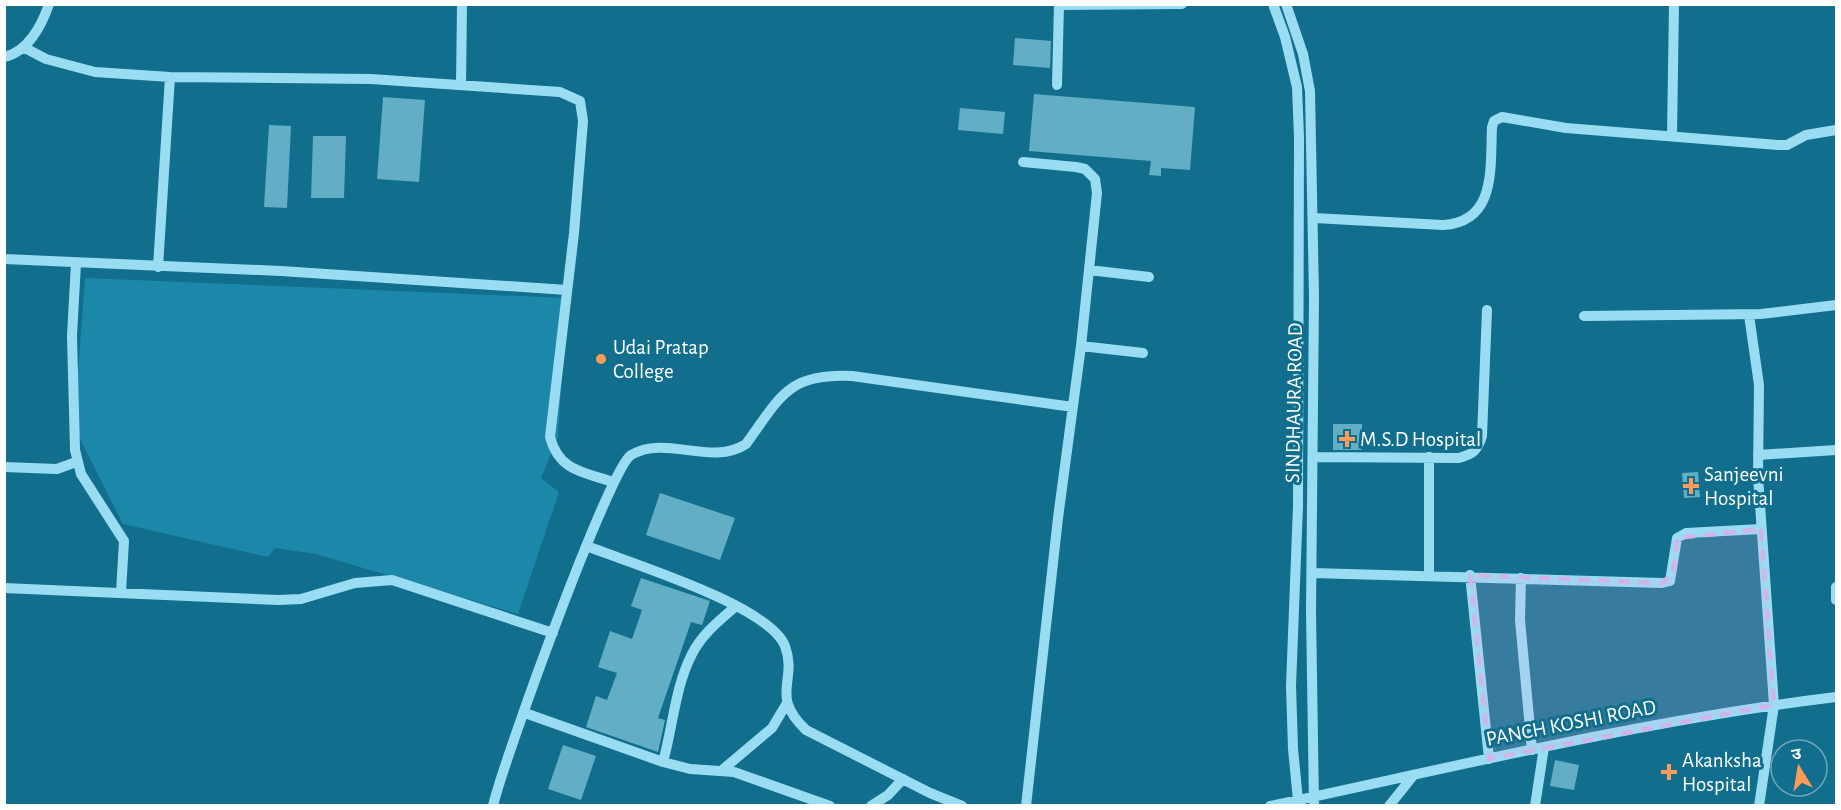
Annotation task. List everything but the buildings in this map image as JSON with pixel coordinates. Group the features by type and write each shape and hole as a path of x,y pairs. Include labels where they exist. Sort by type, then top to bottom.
{"street":[{"path":"4,57 23,47 44,17 49,4"},
{"path":"461,85 462,4"},
{"path":"1057,85 1059,5 1182,4"},
{"path":"1273,4 1285,38 1297,97 1300,256 1298,506 1291,686 1293,749 1300,803"},
{"name":"SINDHAURA ROAD","path":"1286,4 1303,54 1311,91 1314,218 1312,573 1314,802"},
{"path":"1672,136 1674,4"},
{"path":"23,47 46,59 95,72 170,77 371,79 560,92 580,101 584,121 550,437 557,457 568,466 613,482"},
{"path":"158,267 170,77"},
{"path":"1314,218 1443,225 1456,224 1470,219 1488,191 1492,127 1494,121 1502,117 1566,128 1778,145 1787,145 1806,135 1836,130"},
{"path":"1023,162 1085,169 1095,179 1096,200 1081,346 1026,806"},
{"path":"4,259 281,271 567,290"},
{"path":"76,263 72,336 76,462 81,474 124,542 121,592"},
{"path":"1089,270 1149,277"},
{"path":"1584,316 1749,315 1785,313 1836,305"},
{"path":"1313,457 1459,458 1472,454 1479,446 1487,310"},
{"path":"1749,315 1759,385 1758,455 1761,529 1774,705 1759,806"},
{"path":"1081,346 1143,353"},
{"path":"493,806 553,633 587,546 620,466 630,456 659,448 718,454 737,450 746,444 789,388 807,379 826,375 864,378 1073,407"},
{"path":"1758,455 1836,450"},
{"path":"1429,457 1429,575"},
{"path":"4,468 57,469 76,462"},
{"path":"1312,573 1470,575 1662,583 1670,581 1677,538 1686,533 1761,529"},
{"path":"587,546 736,606 763,620 779,636 785,646 787,703 791,716 806,730 962,806"},
{"path":"1470,575 1489,759"},
{"path":"1521,578 1520,620 1532,750"},
{"path":"4,588 278,600 301,599 355,583 392,580 553,633"},
{"path":"1836,587 1836,600"},
{"path":"663,762 676,696 692,654 710,629 736,606"},
{"name":"PANCH KOSHI ROAD","path":"1270,806 1314,802 1413,776 1544,747 1774,705 1836,697"},
{"path":"721,771 772,728 787,703"},
{"path":"525,713 663,762 690,769 734,772 830,806"},
{"path":"1535,806 1544,747"},
{"path":"1389,806 1413,776"},
{"path":"871,806 888,795 903,779"}],"highlighted area":[{"path":"1761,529 1774,705 1489,759 1470,575 1662,583 1673,573 1677,538"}],"shaded area":[{"path":"85,278 567,298 558,437 541,478 559,492 518,614 316,554 275,548 268,557 123,524 74,427"}],"place":[{"name":"Udai Pratap College","path":"601,359"},
{"name":"M.S.D Hospital","path":"1347,439"},
{"name":"Sanjeevni Hospital","path":"1691,486"},
{"name":"Akanksha Hospital","path":"1669,772"}]}
